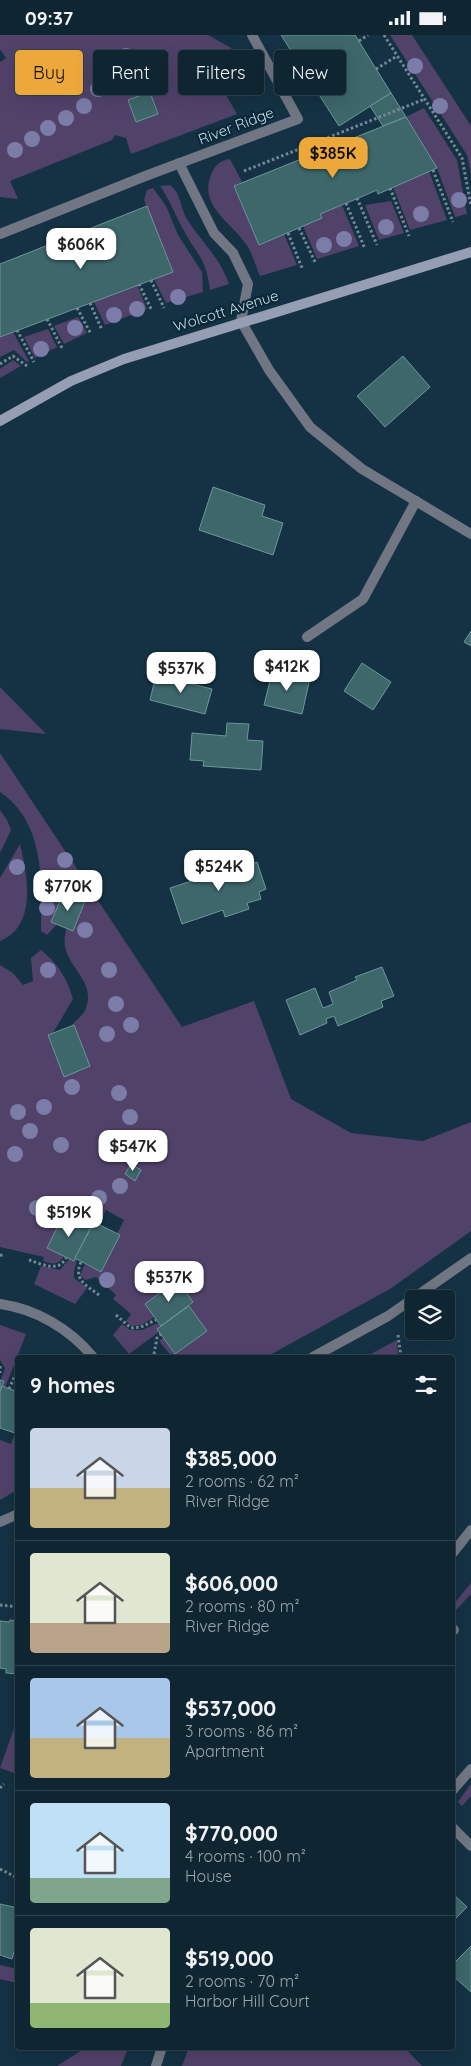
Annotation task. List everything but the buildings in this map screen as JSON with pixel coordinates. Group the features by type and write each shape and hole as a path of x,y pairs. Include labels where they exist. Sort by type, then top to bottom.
{"main road":[{"name":"Wolcott Avenue","path":"0,421 71,381 124,359 241,321 471,251"}],"street":[{"name":"River Ridge","path":"0,234 179,163 298,119 252,35"},
{"path":"179,163 214,233 233,253 248,284 241,321 269,370 310,427 362,469 471,534"},
{"path":"308,637 363,599 416,501"},
{"path":"316,1355 388,1317 471,1258"},
{"path":"0,1304 16,1306 48,1319 91,1355"},
{"path":"0,1522 15,1514"},
{"path":"455,1550 471,1530"},
{"path":"455,1788 471,1769"},
{"path":"455,1830 471,1846"},
{"path":"156,2066 161,2050"}],"path":[{"path":"359,41 368,35"},
{"path":"384,35 462,157 471,207"},
{"path":"376,69 398,56"},
{"path":"244,171 425,99"},
{"path":"433,170 452,223"},
{"path":"390,189 409,236"},
{"path":"357,198 377,245"},
{"path":"346,203 365,249"},
{"path":"299,228 316,264"},
{"path":"288,233 302,268"},
{"path":"151,280 164,308"},
{"path":"139,284 152,311"},
{"path":"90,303 102,330"},
{"path":"78,308 91,334"},
{"path":"47,319 62,348"},
{"path":"18,330 34,362"},
{"path":"0,364 13,356 27,366"},
{"path":"0,1255 5,1256"},
{"path":"29,1260 55,1267 60,1265 66,1258"},
{"path":"81,1261 78,1274 80,1279 99,1295"},
{"path":"116,1315 131,1328 141,1327 156,1320"},
{"path":"154,1354 156,1338 161,1334"},
{"path":"398,1335 400,1355"},
{"path":"0,1366 0,1373"},
{"path":"9,1389 15,1376"},
{"path":"0,1605 15,1607"},
{"path":"0,1787 4,1784"},
{"path":"0,1869 15,1876"}],"shaded area":[{"path":"0,35 208,35 232,50 178,50 178,95 226,95 237,114 131,154 126,138 115,135 112,140 10,181 18,199 0,197 0,62 6,58 0,49"},
{"path":"390,35 412,35 471,126 471,174 467,155"},
{"path":"424,108 457,160 467,214 455,217 437,168 406,117"},
{"path":"230,159 242,182 234,186 259,245 284,234 297,265 260,276 248,247 213,206 209,197 208,186 211,175 218,164"},
{"path":"429,171 447,220 410,230 393,187"},
{"path":"169,185 176,191 187,219 215,257 229,284 210,290 204,264 160,186"},
{"path":"153,188 166,206 178,235 202,272 203,292 166,303 154,279 173,271 144,200 147,190"},
{"path":"391,201 404,233 379,240 365,205"},
{"path":"342,205 359,246 317,259 303,226 322,218 320,214"},
{"path":"137,285 147,309 105,325 94,302"},
{"path":"78,317 87,333 64,344 54,326"},
{"path":"48,329 57,347 35,358 24,337"},
{"path":"13,332 29,361 27,362 14,350 0,357 0,337"},
{"path":"13,360 21,366 0,378 0,369"},
{"path":"0,687 46,734 0,729"},
{"path":"0,753 182,1027 254,1001 291,1099 351,1133 423,1141 471,1122 471,1231 390,1289 270,1355 170,1355 159,1341 163,1338 175,1354 207,1330 189,1306 193,1302 177,1280 145,1304 155,1317 141,1325 132,1326 126,1321 131,1314 113,1299 116,1295 96,1277 85,1280 80,1275 85,1264 101,1272 120,1235 117,1234 124,1220 106,1210 99,1224 94,1222 91,1227 85,1224 93,1207 72,1197 48,1248 64,1256 57,1263 43,1261 44,1257 0,1247 0,965 13,973 23,985 33,981 31,958 41,950 52,961 65,978 73,999 53,1033 48,1035 64,1076 90,1066 74,1025 71,1026 85,1011 88,997 82,978 66,951 65,940 67,928 73,931 85,901 64,892 51,922 57,924 47,935 41,931 40,873 38,854 33,836 26,819 15,805 0,792"},
{"path":"0,810 11,830 0,853"},
{"path":"20,844 27,884 25,911 20,923 12,934 0,941 0,878"},
{"path":"75,1258 77,1260 74,1278 87,1288 75,1304 34,1284 41,1266 60,1270 69,1259 73,1261"},
{"path":"158,1323 161,1326 157,1329 159,1332 129,1354 113,1335 122,1324 130,1330 142,1330"},
{"path":"0,1325 26,1334 18,1355 15,1355 15,1362 5,1388 2,1386 4,1381 1,1380 5,1368 0,1360"},
{"path":"397,1340 398,1355 369,1355"},
{"path":"15,1433 15,1491 0,1500 0,1440 11,1444"},
{"path":"471,1583 471,1594 456,1610 455,1603"},
{"path":"15,1726 15,1773 0,1768"},
{"path":"471,1784 471,1796 462,1806 458,1802"},
{"path":"0,1965 15,1969 15,1983 0,1979"},
{"path":"82,2050 127,2050 121,2066 57,2066"},
{"path":"188,2050 407,2050 422,2066 182,2066"}]}
